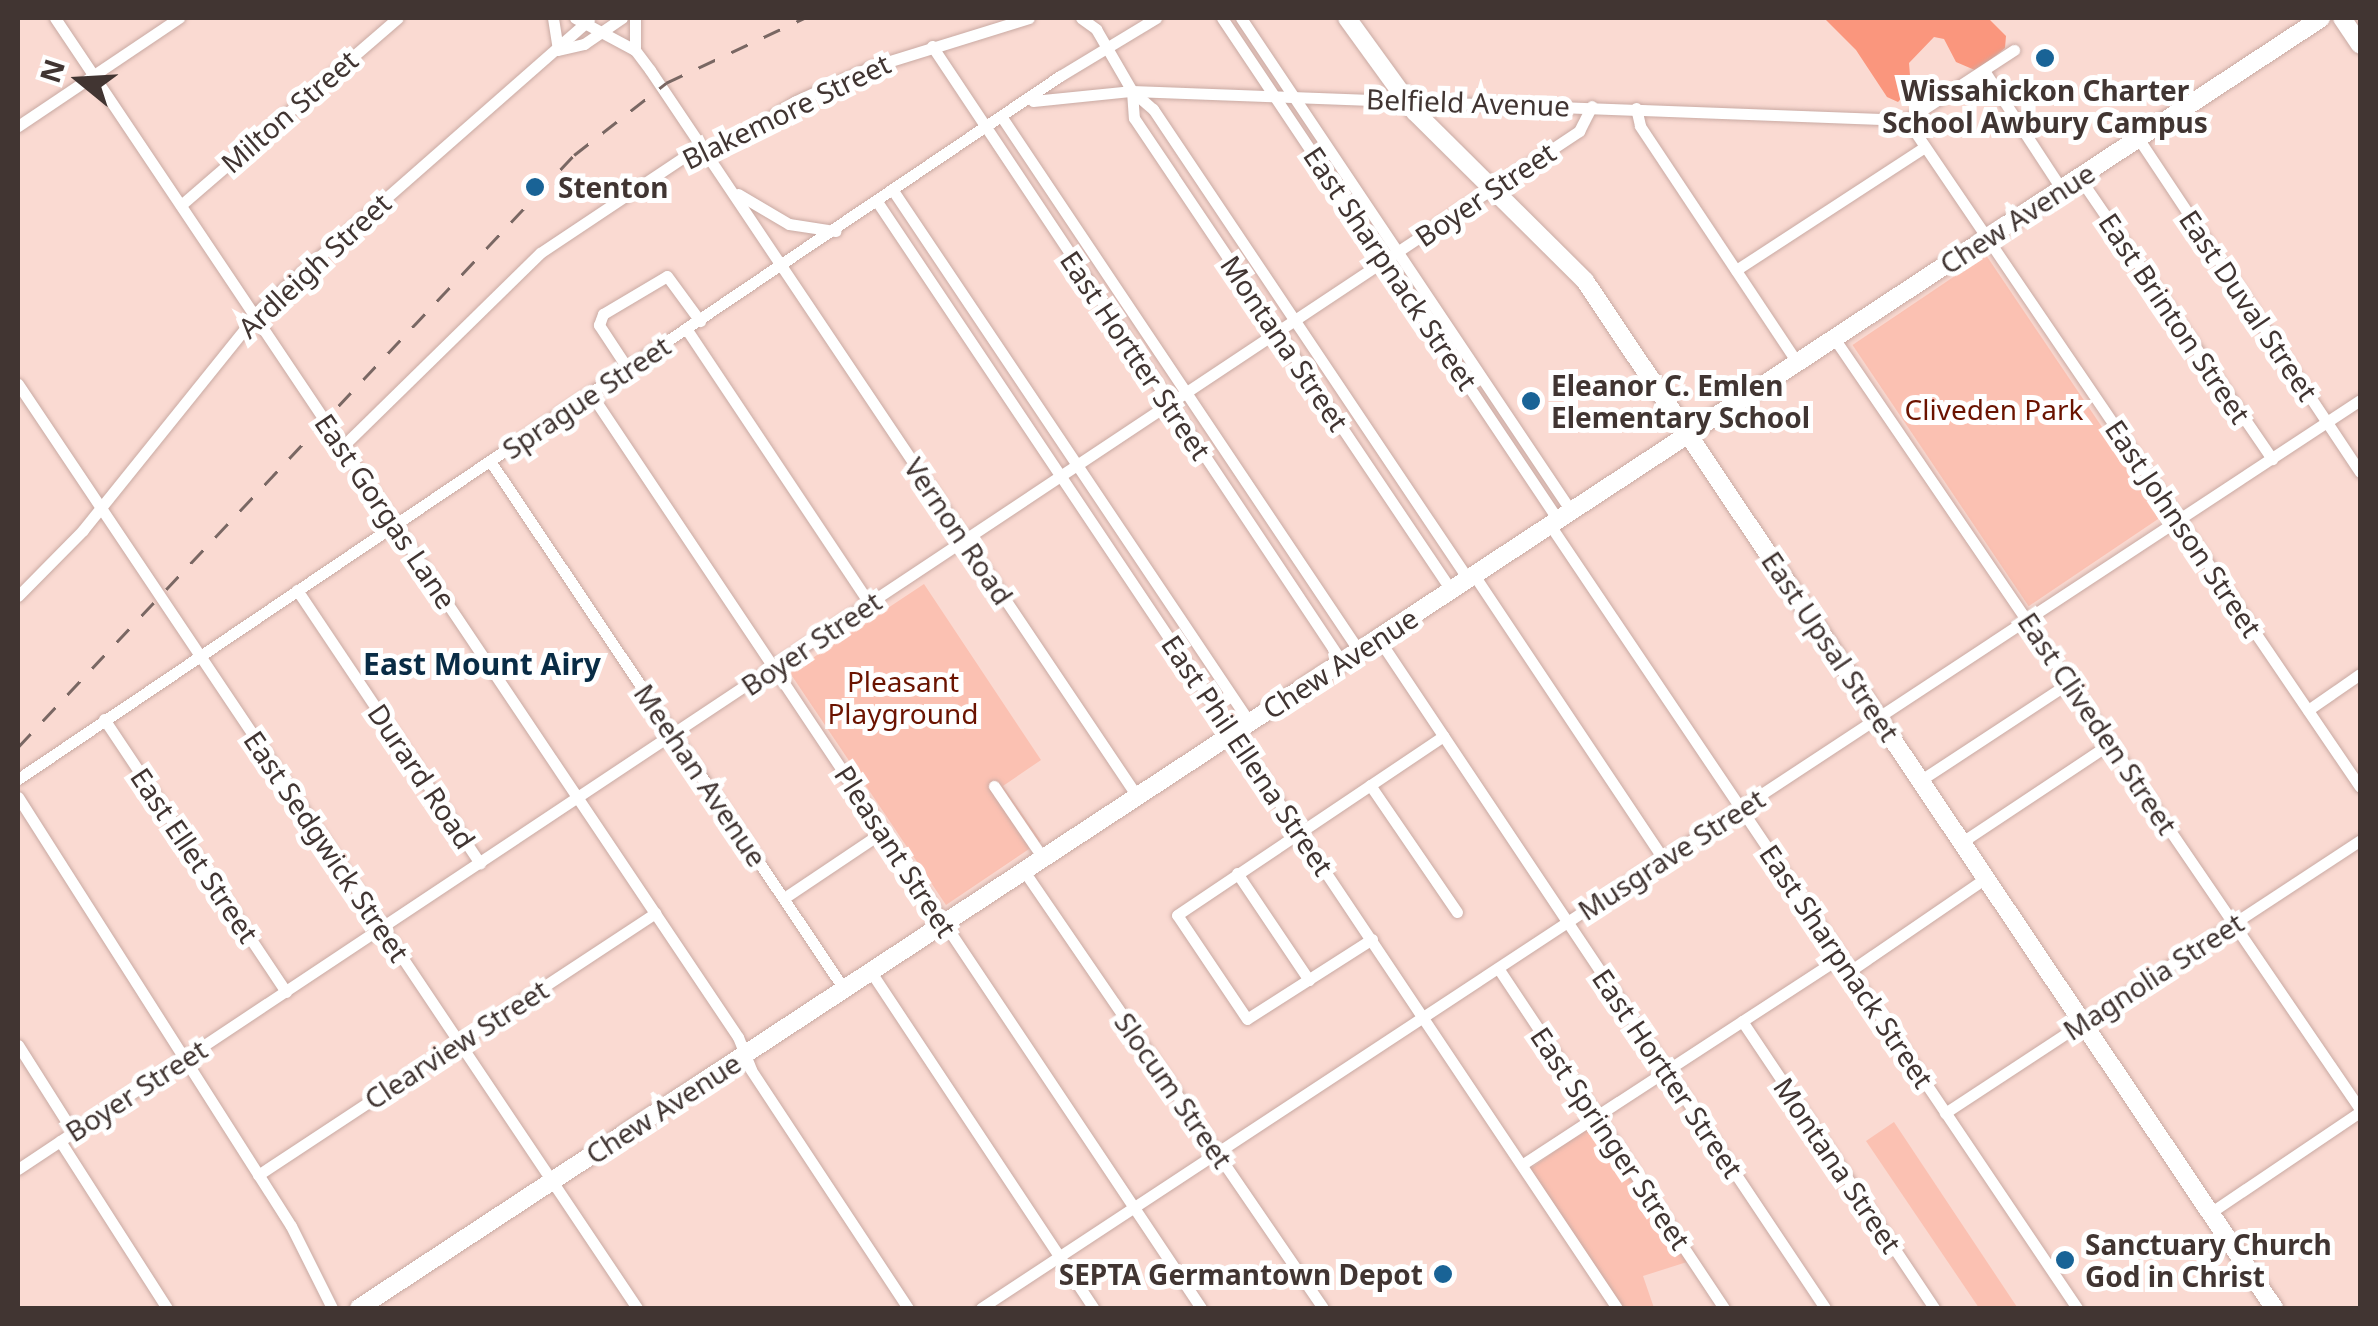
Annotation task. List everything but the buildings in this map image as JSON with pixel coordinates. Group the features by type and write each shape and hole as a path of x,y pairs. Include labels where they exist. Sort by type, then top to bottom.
{"street":[{"name":"East Gorgas Lane","path":"55,18 579,798 908,1308"},
{"path":"18,126 179,18"},
{"name":"Milton Street","path":"181,205 398,18"},
{"path":"553,18 558,50"},
{"name":"Ardleigh Street","path":"558,50 622,18"},
{"path":"635,18 635,50"},
{"name":"Blakemore Street","path":"342,446 540,252 687,156 705,151 832,83 932,46 1029,18"},
{"name":"Montana Street","path":"1080,18 1107,47 1132,91 1153,109 1664,860"},
{"name":"Sprague Street","path":"18,780 1107,47 1156,18"},
{"name":"East Sharpnack Street","path":"1222,18 1560,518"},
{"name":"East Sharpnack Street","path":"1241,18 1398,252 1741,808 2077,1308"},
{"name":"East Upsal Street","path":"1347,18 1405,101 1578,272 2274,1308"},
{"name":"Chew Avenue","path":"359,1308 2321,18"},
{"path":"2342,18 2360,45"},
{"path":"584,19 635,50"},
{"name":"Ardleigh Street","path":"18,596 101,509 254,314 558,50 584,19"},
{"name":"East Hortter Street","path":"932,46 1342,662"},
{"name":"Vernon Road","path":"635,50 1138,796"},
{"path":"1907,120 2014,50"},
{"path":"1985,72 2062,188"},
{"name":"Montana Street","path":"1132,91 1134,118 1451,590"},
{"name":"Belfield Avenue","path":"1029,102 1075,92 1132,91 1907,120"},
{"name":"Boyer Street","path":"18,1168 1579,131 1592,106"},
{"path":"1636,108 1640,126 1798,362"},
{"name":"East Hortter Street","path":"1002,119 1358,651"},
{"name":"East Johnson Street","path":"1907,120 2360,787"},
{"name":"East Duval Street","path":"2138,138 2360,472"},
{"path":"1736,270 1924,146"},
{"name":"East Brinton Street","path":"2078,177 2272,459"},
{"path":"730,188 789,224 835,231"},
{"name":"East Phil Ellena Street","path":"894,192 1078,466 1242,728 1300,832 1617,1308"},
{"name":"East Phil Ellena Street","path":"878,203 1061,476 1242,728"},
{"path":"628,369 598,321 667,276 700,321"},
{"path":"687,330 870,604"},
{"name":"East Cliveden Street","path":"1834,338 2360,1110"},
{"name":"East Sedgwick Street","path":"18,384 637,1308"},
{"name":"Pleasant Street","path":"591,394 1202,1308"},
{"name":"Musgrave Street","path":"981,1308 2360,400"},
{"name":"Meehan Avenue","path":"490,461 844,989"},
{"name":"Durard Road","path":"297,590 480,863"},
{"name":"East Hortter Street","path":"1378,638 1825,1308"},
{"path":"2308,710 2360,674"},
{"path":"1921,780 2070,682"},
{"name":"East Ellet Street","path":"104,719 286,992"},
{"path":"1372,939 1247,1019 1177,915 1442,736"},
{"path":"1962,842 2111,743"},
{"path":"1370,784 1457,912"},
{"path":"994,786 1043,858"},
{"path":"18,797 22,817 258,1174 332,1308"},
{"path":"784,898 884,831"},
{"name":"Magnolia Street","path":"1946,1113 2360,840"},
{"name":"Slocum Street","path":"1024,871 1323,1308"},
{"path":"1238,874 1309,980"},
{"path":"1850,970 1986,878"},
{"name":"Clearview Street","path":"258,1174 655,913"},
{"path":"1523,1164 1840,956"},
{"name":"East Springer Street","path":"1498,968 1724,1308"},
{"path":"871,972 1093,1308"},
{"name":"Montana Street","path":"1742,1022 1934,1308"},
{"path":"18,1045 72,1132"},
{"path":"2210,1213 2360,1110"},
{"path":"60,1140 167,1308"}],"green space":[{"name":"Cliveden Park","path":"1986,255 2162,516 2029,606 1853,345"},
{"name":"Pleasant Playground","path":"924,584 1041,760 1003,786 1041,841 946,905 790,673"},
{"path":"1894,1122 2017,1307 1979,1308 1866,1141"},
{"path":"1594,1123 1687,1262 1643,1276 1654,1308 1622,1308 1530,1169"}],"shaded area":[{"path":"1824,18 1988,18 2006,36 2005,48 1977,71 1956,62 1944,39 1934,37 1909,63 1911,88 1898,102 1887,97 1856,50"}],"railway":[{"path":"18,747 574,155 666,83 804,18"}],"place":[{"name":"Wissahickon Charter School Awbury Campus","path":"2045,58"},
{"name":"Stenton","path":"535,187"},
{"name":"Eleanor C. Emlen Elementary School","path":"1531,401"},
{"name":"Sanctuary Church God in Christ","path":"2065,1260"},
{"name":"SEPTA Germantown Depot","path":"1443,1274"}],"district":[{"name":"East Mount Airy","path":"482,664"}]}
